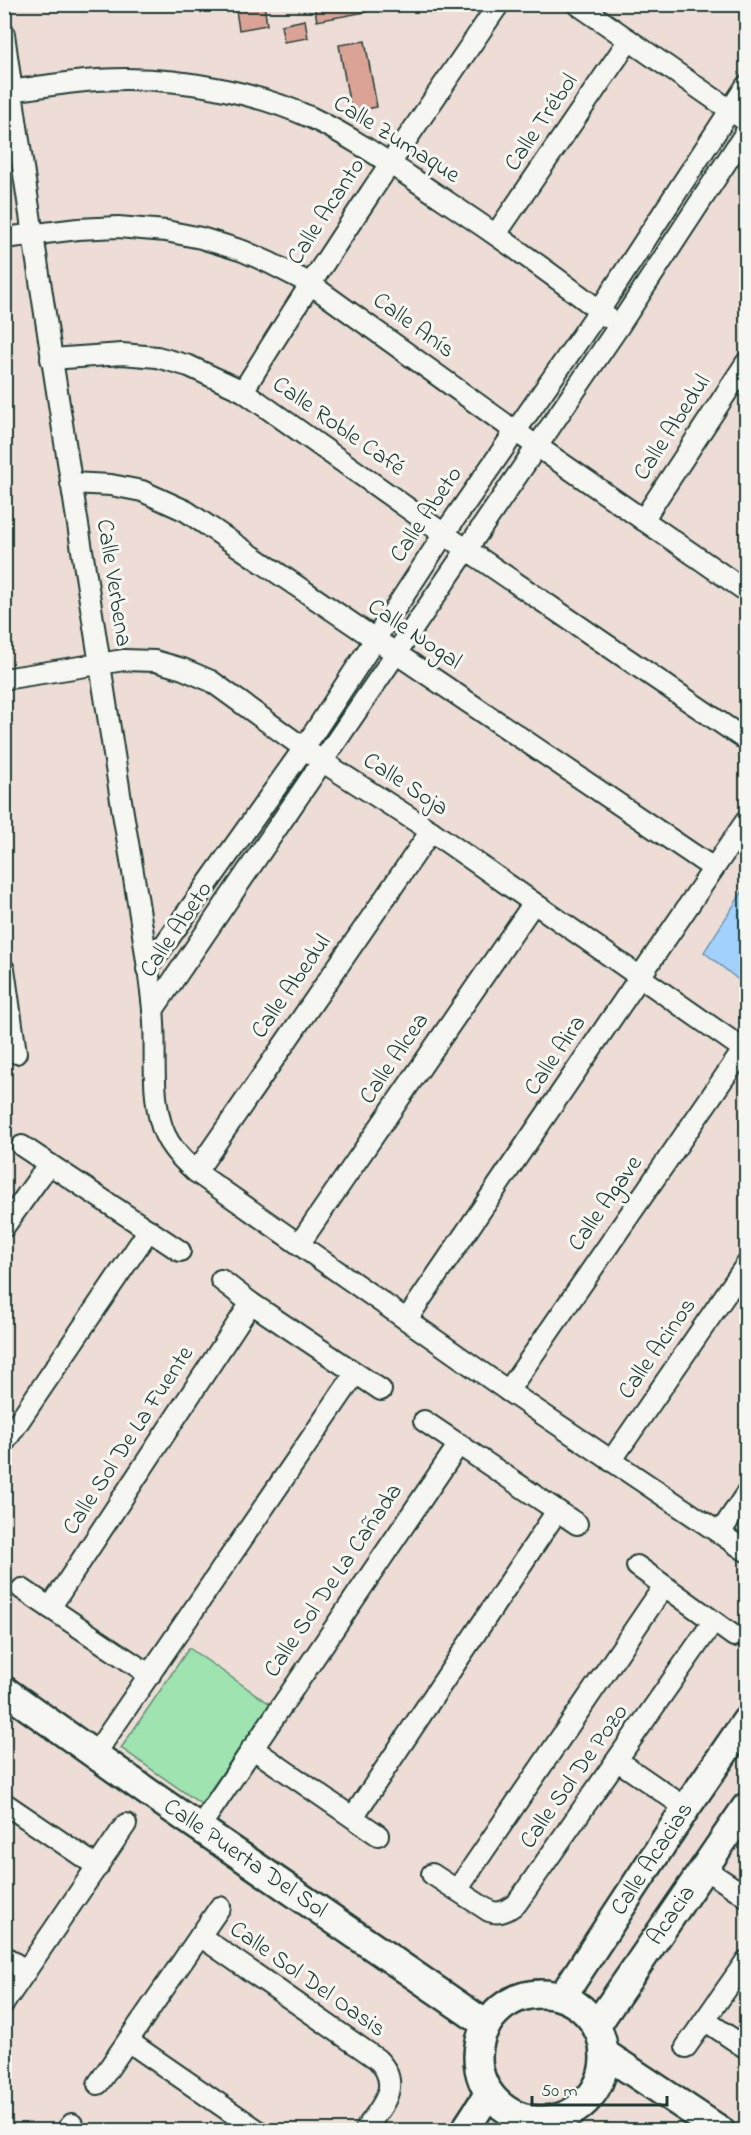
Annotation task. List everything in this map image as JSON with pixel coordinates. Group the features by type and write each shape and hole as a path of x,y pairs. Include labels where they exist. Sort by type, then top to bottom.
{"street":[{"name":"Calle Acanto","path":"243,391 309,283 499,4"},
{"path":"577,4 747,121"},
{"name":"Calle Verbena","path":"4,34 8,91 153,1010 160,1119 167,1140 182,1160 196,1172"},
{"name":"Calle Trébol","path":"496,234 629,40"},
{"name":"Calle Zumaque","path":"8,91 85,80 128,79 180,83 230,92 272,103 311,118 357,142 496,234 619,326"},
{"name":"Calle Abeto","path":"147,969 304,748 444,534 599,310 747,86"},
{"name":"Calle Abeto","path":"153,1010 619,326 747,132"},
{"name":"Calle Anís","path":"4,238 118,227 166,231 201,238 243,251 309,283 515,431 747,591"},
{"name":"Calle Roble Café","path":"51,359 123,354 157,357 189,366 243,391 444,534 747,740"},
{"name":"Calle Abedul","path":"643,520 747,363"},
{"name":"Calle Nogal","path":"71,483 111,485 142,491 186,511 713,868"},
{"name":"Calle Soja","path":"4,678 100,663 155,661 183,669 211,681 323,762 431,831 640,979 746,1049"},
{"name":"Calle Aira","path":"407,1319 747,821"},
{"name":"Calle Abedul","path":"196,1172 431,831"},
{"name":"Calle Alcea","path":"300,1244 533,903"},
{"path":"4,969 16,1053"},
{"name":"Calle Agave","path":"508,1391 746,1049"},
{"path":"22,1146 180,1251"},
{"path":"4,1227 49,1164"},
{"path":"196,1172 508,1391 747,1551"},
{"path":"4,1443 149,1230"},
{"name":"Calle Acinos","path":"611,1461 747,1265"},
{"path":"221,1280 251,1303 381,1390"},
{"name":"Calle Sol De La Fuente","path":"50,1608 251,1303"},
{"path":"94,1754 356,1374"},
{"path":"424,1421 577,1524"},
{"name":"Calle Sol De La Cañada","path":"199,1828 459,1444"},
{"path":"720,1533 747,1494"},
{"path":"353,1817 557,1511"},
{"path":"638,1566 734,1636"},
{"name":"Calle Sol De Pozo","path":"457,1890 664,1586"},
{"path":"22,1589 150,1675"},
{"name":"Calle Sol De Pozo","path":"432,1874 478,1905 495,1913 509,1910 517,1903 713,1622"},
{"name":"Calle Puerta Del Sol","path":"4,1690 199,1828 487,2025"},
{"name":"Calle Acacias","path":"562,1997 686,1808 747,1721"},
{"path":"252,1748 378,1836"},
{"path":"618,1761 686,1808"},
{"path":"4,1803 98,1868"},
{"name":"Acacia","path":"596,2026 747,1807"},
{"path":"4,2002 126,1824"},
{"path":"705,1869 747,1896"},
{"name":"Calle Sol Del Oasis","path":"98,2084 220,1907"},
{"name":"Calle Sol Del Oasis","path":"200,1936 383,2065 388,2074 389,2091 384,2103 365,2130"},
{"path":"4,1956 26,1971"},
{"path":"686,2047 747,1960"},
{"path":"545,1994 562,1997 586,2012 596,2026 602,2040 603,2069 594,2091 577,2109 573,2124 549,2120 531,2125 502,2106 489,2093 478,2059 480,2041 487,2025 498,2011 512,2001 528,1995 545,1994"},
{"path":"706,2021 747,2048"},
{"path":"128,2041 257,2130"},
{"path":"604,2053 720,2130"},
{"path":"465,2130 489,2093"}],"green space":[{"path":"189,1648 270,1704 201,1804 121,1748"}],"water":[{"path":"746,886 746,986 704,952"}],"building":[{"path":"235,4 264,4 267,25 239,30"},
{"path":"314,4 366,4 366,12 317,21"},
{"path":"305,20 308,38 284,42 281,25"},
{"path":"365,41 377,107 351,112 339,45"}]}
